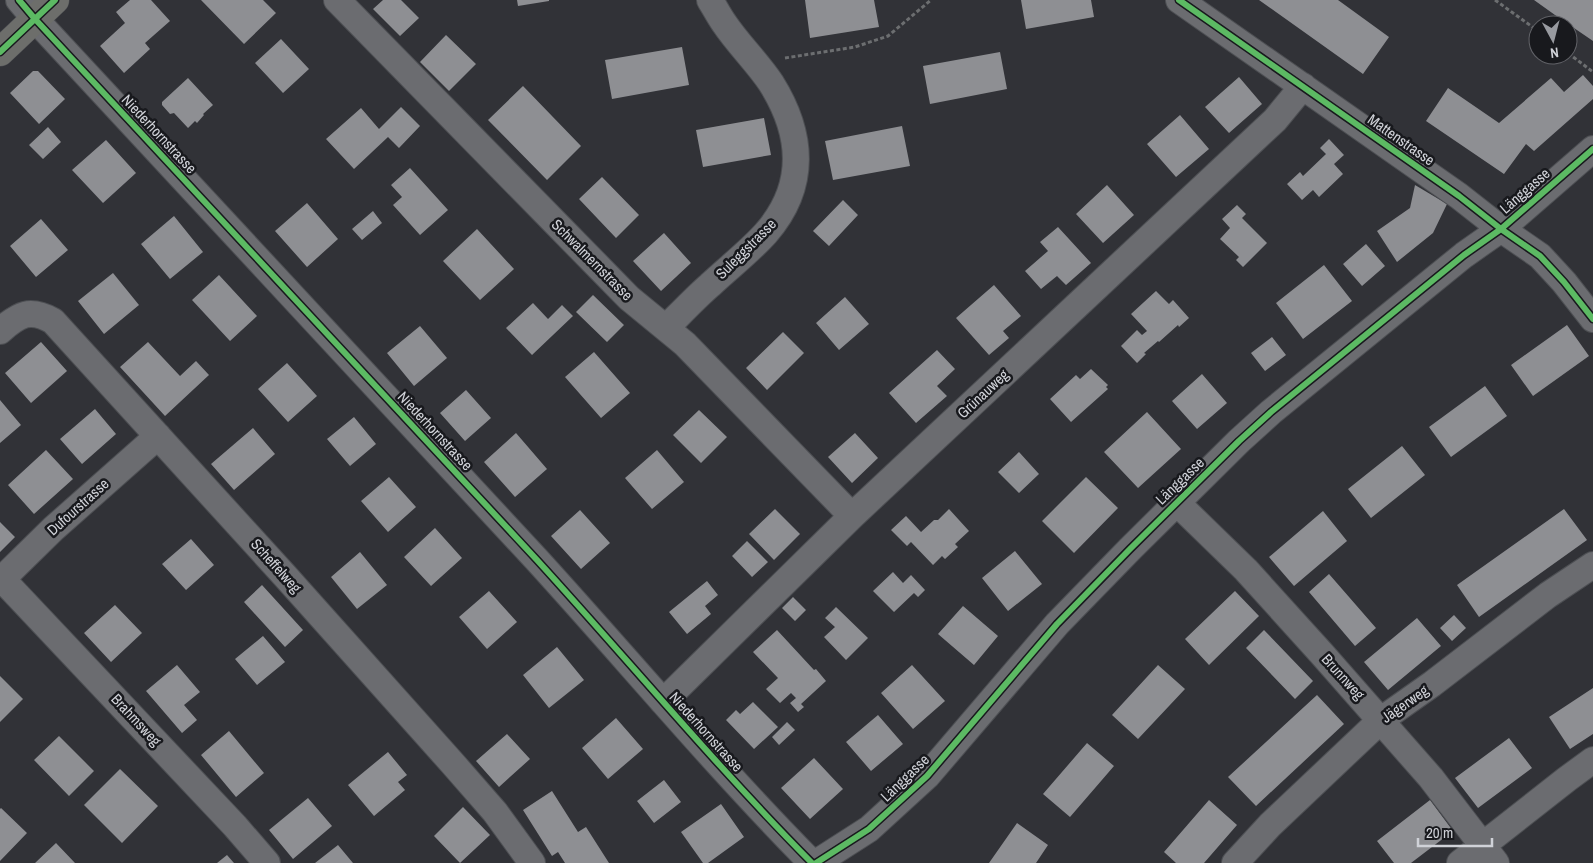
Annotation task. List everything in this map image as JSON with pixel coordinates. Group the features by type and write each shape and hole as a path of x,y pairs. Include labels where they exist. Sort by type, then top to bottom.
{"main road":[{"path":"0,52 27,10 55,0"}],"street":[{"name":"Schwalmernstrasse","path":"337,0 629,298 690,349 852,516"},
{"name":"Suleggstrasse","path":"666,328 708,286 766,234 778,217 790,193 797,172 795,142 787,112 770,82 723,23 710,0"},
{"name":"Mattenstrasse","path":"1178,0 1459,196 1540,256 1564,282 1593,319"},
{"name":"Niederhornstrasse","path":"27,10 441,455 610,640 720,767 812,863"},
{"name":"Grünauweg","path":"663,702 852,516 1275,120 1303,86"},
{"name":"Länggasse","path":"816,863 869,829 927,776 1057,624 1176,502 1271,412 1464,255 1501,228 1593,150"},
{"name":"Scheffelweg","path":"0,331 15,319 27,314 40,314 53,321 454,765 495,812 532,863"},
{"name":"Dufourstrasse","path":"1,580 54,529 158,436"},
{"name":"Brunnweg","path":"1176,502 1246,570 1381,720 1451,803 1489,854"},
{"name":"Jägerweg","path":"1235,863 1270,826 1381,720 1432,684 1548,595 1593,565"},
{"name":"Brahmsweg","path":"1,580 181,768 267,863"},
{"path":"1460,863 1489,854 1567,779 1593,760"}],"path":[{"path":"755,62 855,47 888,36 931,0"},
{"path":"1495,0 1528,24"},
{"path":"1578,61 1593,72"}],"building":[{"path":"130,0 151,0 170,21 145,43 150,49 124,73 100,46 125,23 116,12"},
{"path":"201,0 263,0 276,13 244,44"},
{"path":"383,0 401,0 419,18 400,36 373,9"},
{"path":"517,0 549,0 549,1 518,6"},
{"path":"805,0 874,0 879,27 810,38"},
{"path":"1021,0 1091,0 1094,17 1026,29"},
{"path":"1259,0 1338,0 1389,37 1363,74"},
{"path":"1534,0 1593,0 1593,41 1578,31 1578,15 1555,15"},
{"path":"446,35 476,64 449,91 420,62"},
{"path":"281,39 309,69 283,93 255,63"},
{"path":"682,47 689,85 612,99 605,60"},
{"path":"1000,52 1007,89 930,104 923,66"},
{"path":"33,71 38,71 65,99 39,124 10,93"},
{"path":"1583,75 1593,86 1593,99 1534,151 1526,144 1504,174 1426,121 1448,88 1499,123 1551,78 1564,92"},
{"path":"1239,77 1262,104 1229,133 1205,107"},
{"path":"188,78 213,105 197,123 195,121 188,128 174,113 170,114 162,105 162,102"},
{"path":"523,86 581,146 547,180 488,120"},
{"path":"401,107 420,126 399,148 388,137 354,169 326,139 361,108 379,129"},
{"path":"1180,115 1209,149 1176,177 1147,144"},
{"path":"764,118 771,155 703,167 696,130"},
{"path":"902,126 910,166 833,180 825,141"},
{"path":"48,127 61,142 43,159 29,145"},
{"path":"1329,139 1344,155 1334,164 1343,174 1319,197 1313,190 1302,200 1287,184 1300,172 1303,176 1326,154 1320,148"},
{"path":"106,140 136,173 103,203 72,170"},
{"path":"410,168 448,210 420,235 393,205 402,197 391,185"},
{"path":"602,177 639,215 616,238 579,199"},
{"path":"1107,185 1134,215 1103,243 1076,214"},
{"path":"1415,185 1447,204 1433,233 1397,262 1377,231 1410,208"},
{"path":"843,200 858,215 829,246 813,231"},
{"path":"307,203 338,239 307,267 275,231"},
{"path":"1237,205 1246,214 1242,218 1267,243 1243,267 1236,260 1239,257 1220,239 1230,228 1222,219"},
{"path":"373,211 382,223 362,240 352,229"},
{"path":"174,216 203,252 170,279 141,244"},
{"path":"41,219 68,250 36,277 10,246"},
{"path":"1058,227 1091,263 1066,285 1057,276 1041,289 1025,271 1048,251 1040,242"},
{"path":"477,229 514,269 480,300 443,261"},
{"path":"664,233 691,263 661,291 633,261"},
{"path":"1366,244 1385,266 1362,286 1343,264"},
{"path":"1324,265 1352,301 1303,339 1276,303"},
{"path":"113,273 139,305 104,334 78,301"},
{"path":"219,275 257,316 230,341 192,300"},
{"path":"994,285 1021,316 1003,331 1009,338 989,355 956,318"},
{"path":"1156,291 1169,304 1173,300 1189,318 1144,353 1146,354 1137,363 1121,346 1137,330 1142,335 1147,331 1131,314"},
{"path":"593,295 624,325 607,342 576,312"},
{"path":"845,297 869,324 839,350 816,323"},
{"path":"533,303 548,319 562,305 573,316 532,355 506,328"},
{"path":"1567,325 1589,356 1533,396 1511,365"},
{"path":"420,326 447,358 414,386 387,353"},
{"path":"783,332 804,353 767,390 746,368"},
{"path":"1272,337 1286,355 1265,371 1251,353"},
{"path":"41,342 67,371 31,403 5,373"},
{"path":"148,342 180,376 196,361 209,375 165,416 120,367"},
{"path":"937,350 955,369 937,386 947,396 916,423 889,393"},
{"path":"594,352 630,393 601,418 565,377"},
{"path":"287,363 317,396 288,422 258,389"},
{"path":"1091,369 1108,385 1106,387 1108,389 1071,422 1050,399 1076,375 1080,379"},
{"path":"1202,374 1227,403 1197,429 1172,401"},
{"path":"1485,386 1507,416 1451,457 1429,427"},
{"path":"466,390 491,418 465,441 440,413"},
{"path":"0,400 21,425 0,443"},
{"path":"95,409 116,434 82,464 60,439"},
{"path":"699,410 727,437 701,463 673,435"},
{"path":"1147,412 1181,449 1138,488 1104,452"},
{"path":"354,417 376,444 350,466 327,439"},
{"path":"253,428 275,454 234,490 211,464"},
{"path":"516,433 547,469 515,497 484,462"},
{"path":"855,433 878,458 852,483 828,457"},
{"path":"1402,446 1425,475 1371,518 1348,489"},
{"path":"46,450 73,479 34,514 8,485"},
{"path":"657,450 684,482 652,509 625,478"},
{"path":"1019,452 1039,474 1019,493 998,472"},
{"path":"389,477 416,507 388,532 361,501"},
{"path":"1086,477 1118,508 1074,553 1042,521"},
{"path":"775,509 800,534 774,560 749,534"},
{"path":"949,509 969,531 955,544 958,547 945,559 942,556 933,565 911,542 907,546 891,530 906,516 921,532 934,520 938,520"},
{"path":"1564,509 1587,540 1479,617 1457,585"},
{"path":"580,510 610,543 581,569 551,536"},
{"path":"1323,511 1347,541 1294,586 1269,557"},
{"path":"0,522 15,537 0,552"},
{"path":"435,528 462,558 431,586 404,557"},
{"path":"191,539 214,565 186,590 162,564"},
{"path":"747,541 768,562 752,577 732,556"},
{"path":"1015,551 1042,584 1008,611 982,578"},
{"path":"360,552 387,585 357,609 331,577"},
{"path":"893,572 903,583 911,575 925,590 918,597 914,593 894,612 873,591"},
{"path":"1329,574 1376,628 1355,646 1309,592"},
{"path":"707,581 718,595 705,606 711,614 687,634 669,612"},
{"path":"262,585 303,630 285,647 244,602"},
{"path":"489,591 517,622 487,649 459,617"},
{"path":"1235,591 1259,616 1209,665 1185,639"},
{"path":"793,597 806,610 795,621 782,608"},
{"path":"115,605 142,633 111,662 84,633"},
{"path":"963,606 998,636 974,665 938,634"},
{"path":"836,607 868,638 846,660 824,637 835,627 825,618"},
{"path":"1454,615 1466,628 1452,641 1440,628"},
{"path":"1417,618 1441,646 1388,690 1364,662"},
{"path":"777,630 826,681 801,704 804,707 798,712 790,703 796,698 791,693 780,703 766,689 778,678 753,652"},
{"path":"1264,630 1313,681 1295,699 1246,648"},
{"path":"263,636 285,662 257,685 235,659"},
{"path":"557,647 584,680 549,708 523,675"},
{"path":"177,665 200,692 184,705 197,720 182,733 146,691"},
{"path":"912,665 945,701 913,729 881,693"},
{"path":"1158,665 1185,689 1138,739 1112,715"},
{"path":"0,676 23,699 0,722"},
{"path":"1593,688 1593,734 1570,749 1549,717"},
{"path":"1317,695 1344,724 1256,806 1228,777"},
{"path":"753,702 778,727 754,749 726,720 736,710 740,714"},
{"path":"878,715 903,744 871,771 846,742"},
{"path":"616,718 643,749 608,779 582,748"},
{"path":"787,722 795,730 779,745 772,737"},
{"path":"229,731 264,773 236,797 201,755"},
{"path":"507,734 530,759 499,787 476,761"},
{"path":"59,736 94,771 69,796 34,760"},
{"path":"1509,738 1532,768 1478,808 1455,778"},
{"path":"1087,743 1114,766 1070,817 1043,794"},
{"path":"388,752 407,775 398,782 405,790 374,816 348,785"},
{"path":"814,758 843,789 810,819 781,788"},
{"path":"120,769 158,806 122,843 84,805"},
{"path":"664,780 681,802 654,823 637,801"},
{"path":"552,791 578,832 586,827 609,863 565,863 558,852 552,856 523,810"},
{"path":"308,798 332,826 293,859 269,830"},
{"path":"1209,800 1237,825 1204,863 1176,863 1164,852"},
{"path":"1430,800 1453,831 1411,863 1394,863 1377,841"},
{"path":"721,804 744,837 708,863 703,863 681,832"},
{"path":"463,807 490,835 460,863 434,836"},
{"path":"0,809 27,833 0,861"},
{"path":"1017,823 1048,845 1036,863 989,863"},
{"path":"56,843 75,863 35,863"},
{"path":"338,845 353,863 315,863"},
{"path":"227,855 234,863 217,863"}],"cycle path":[{"path":"19,0 537,560 707,751 812,863"},
{"path":"0,52 55,0"},
{"path":"1179,0 1459,196 1501,229 1540,256 1564,282 1593,319"},
{"path":"816,863 869,829 927,776 1057,624 1239,441 1271,412 1464,255 1501,229 1593,149"}]}
